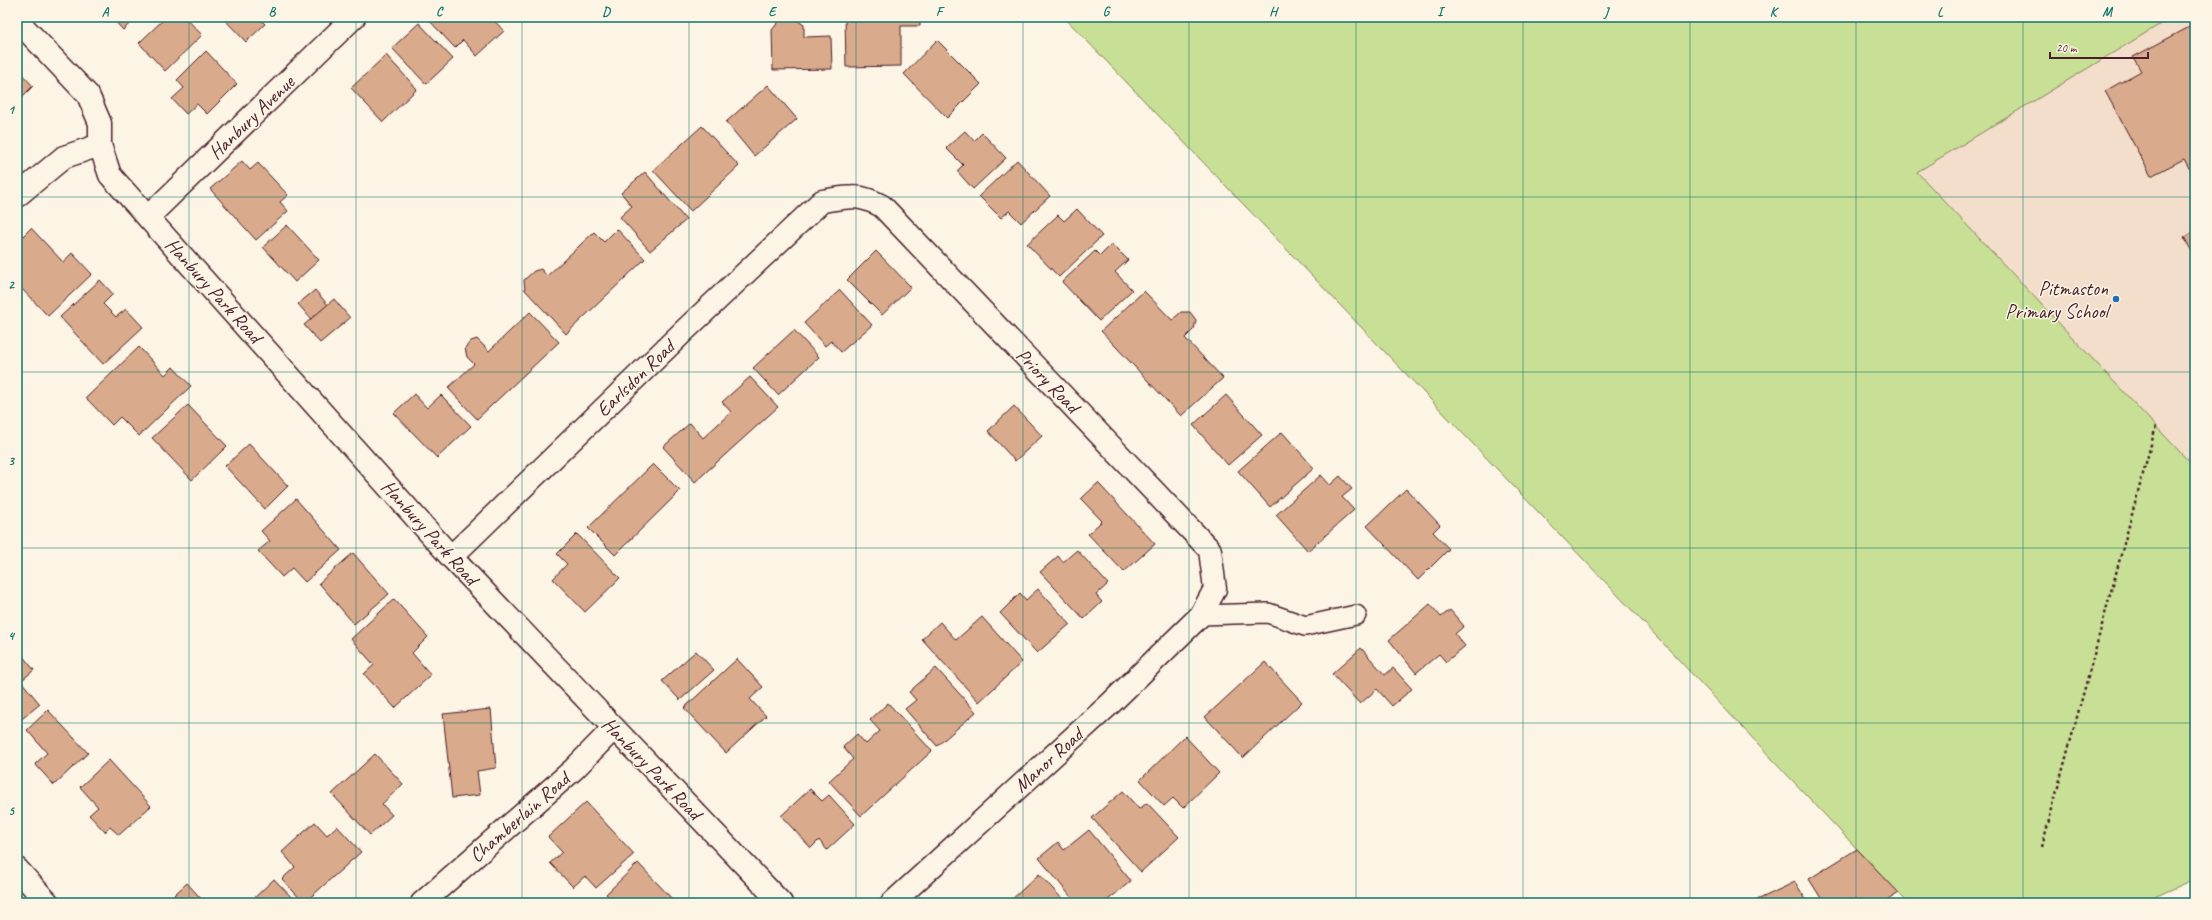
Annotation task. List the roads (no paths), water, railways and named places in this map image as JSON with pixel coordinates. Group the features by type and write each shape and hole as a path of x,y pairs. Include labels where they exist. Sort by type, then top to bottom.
{"street":[{"name":"Hanbury Avenue","path":"148,217 354,17"},
{"name":"Hanbury Park Road","path":"17,20 88,95 100,123 100,146 110,176 451,557 781,903"},
{"path":"17,196 64,157 100,146"},
{"name":"Priory Road","path":"822,201 849,197 865,197 882,206 1210,550 1215,589 1201,615"},
{"name":"Earlsdon Road","path":"451,557 685,330 822,201"},
{"name":"Manor Road","path":"892,903 1111,703 1201,615"},
{"name":"Chamberlain Road","path":"422,903 574,769 614,728"},
{"path":"17,869 48,903"}],"lane":[{"path":"1201,615 1268,612 1305,626 1356,615"}],"place":[{"name":"Pitmaston Primary School","path":"2116,299"}]}
